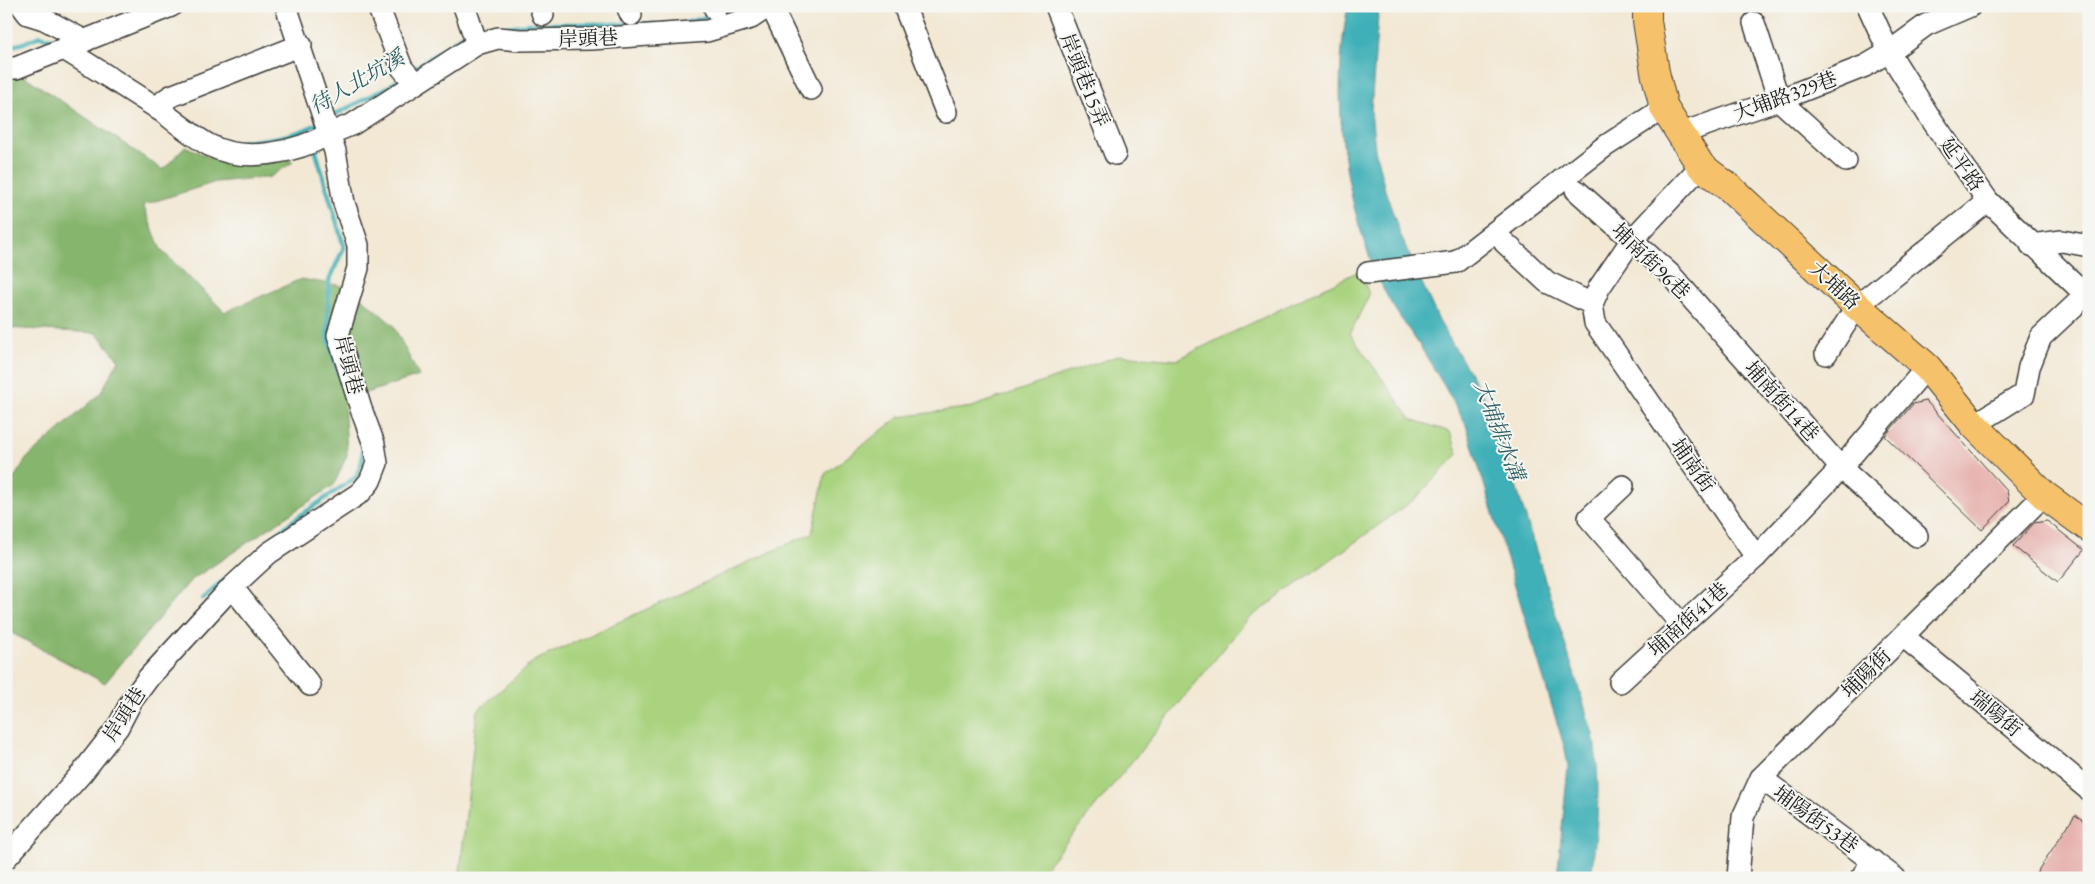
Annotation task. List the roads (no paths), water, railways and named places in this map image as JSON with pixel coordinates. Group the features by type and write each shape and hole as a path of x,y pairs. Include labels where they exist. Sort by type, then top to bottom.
{"main road":[{"name":"大埔路","path":"1647,6 1647,21 1655,72 1664,108 1701,166 1732,190 1857,306 1927,366 1974,425 2044,495 2089,528"}],"street":[{"path":"22,6 28,14 44,19 86,41"},
{"path":"6,68 16,68 171,6"},
{"path":"64,49 162,104 210,146 232,154 259,155 310,145 329,134 301,45 286,6"},
{"path":"378,6 408,75"},
{"path":"770,6 811,89"},
{"name":"岸頭巷","path":"6,858 82,773 118,727 132,700 149,677 232,587 269,553 360,493 370,481 377,463 374,444 360,409 338,335 356,274 358,246 344,203 335,151 329,134 354,124 408,75 477,44 498,38 520,40 591,39 707,31 751,18 770,6"},
{"path":"904,6 946,112"},
{"name":"岸頭巷15弄","path":"1056,6 1115,154"},
{"name":"延平路","path":"1868,6 1889,52 1929,116 1988,201 2031,244 2088,295"},
{"name":"大埔路329巷","path":"1679,134 1779,100 1866,66 1926,25 1970,6"},
{"path":"467,15 477,44"},
{"path":"1754,23 1779,100 1846,161"},
{"path":"162,104 301,45"},
{"path":"1368,273 1456,262 1604,147 1664,108"},
{"path":"1504,242 1547,282 1592,304 1599,288 1631,241 1701,166"},
{"name":"埔南街96巷","path":"1576,190 1671,276 1723,335"},
{"path":"1826,354 1857,306 1988,201"},
{"path":"2031,244 2062,241 2089,246"},
{"path":"1974,425 2024,394 2029,367 2041,337 2088,295"},
{"name":"埔南街","path":"1592,304 1595,323 1756,557"},
{"name":"埔南街14巷","path":"1723,335 1841,468 1917,536"},
{"path":"1756,557 1841,468 1927,366"},
{"path":"1623,486 1589,518 1682,624"},
{"name":"埔陽街","path":"1738,878 1742,817 1760,778 2044,495"},
{"name":"埔南街41巷","path":"1620,682 1756,557"},
{"path":"232,587 310,685"},
{"name":"瑞陽街","path":"1903,636 2089,790"},
{"name":"埔陽街53巷","path":"1760,778 1867,870 1895,878"}],"water":[{"path":"1348,6 1380,6 1371,111 1375,149 1385,190 1400,234 1439,321 1493,412 1593,734 1598,789 1597,824 1591,878 1557,878 1568,767 1565,749 1466,425 1431,363 1385,292 1359,225 1350,189 1341,115 1340,77"}],"waterway":[{"name":"待人北坑溪","path":"685,23 746,6"},
{"name":"待人北坑溪","path":"478,31 529,24 655,24"},
{"name":"待人北坑溪","path":"412,70 468,32"},
{"name":"待人北坑溪","path":"6,47 21,44 40,36 62,42"},
{"name":"待人北坑溪","path":"330,117 388,87 402,77"},
{"name":"待人北坑溪","path":"232,143 288,135 319,123"},
{"path":"317,146 316,152 344,247 329,281 327,336 340,377"},
{"path":"270,541 291,522 356,477 362,461 363,447 356,424"},
{"path":"203,599 224,580"}],"water label":[{"name":"大埔排水溝","path":"1499,430"}]}
